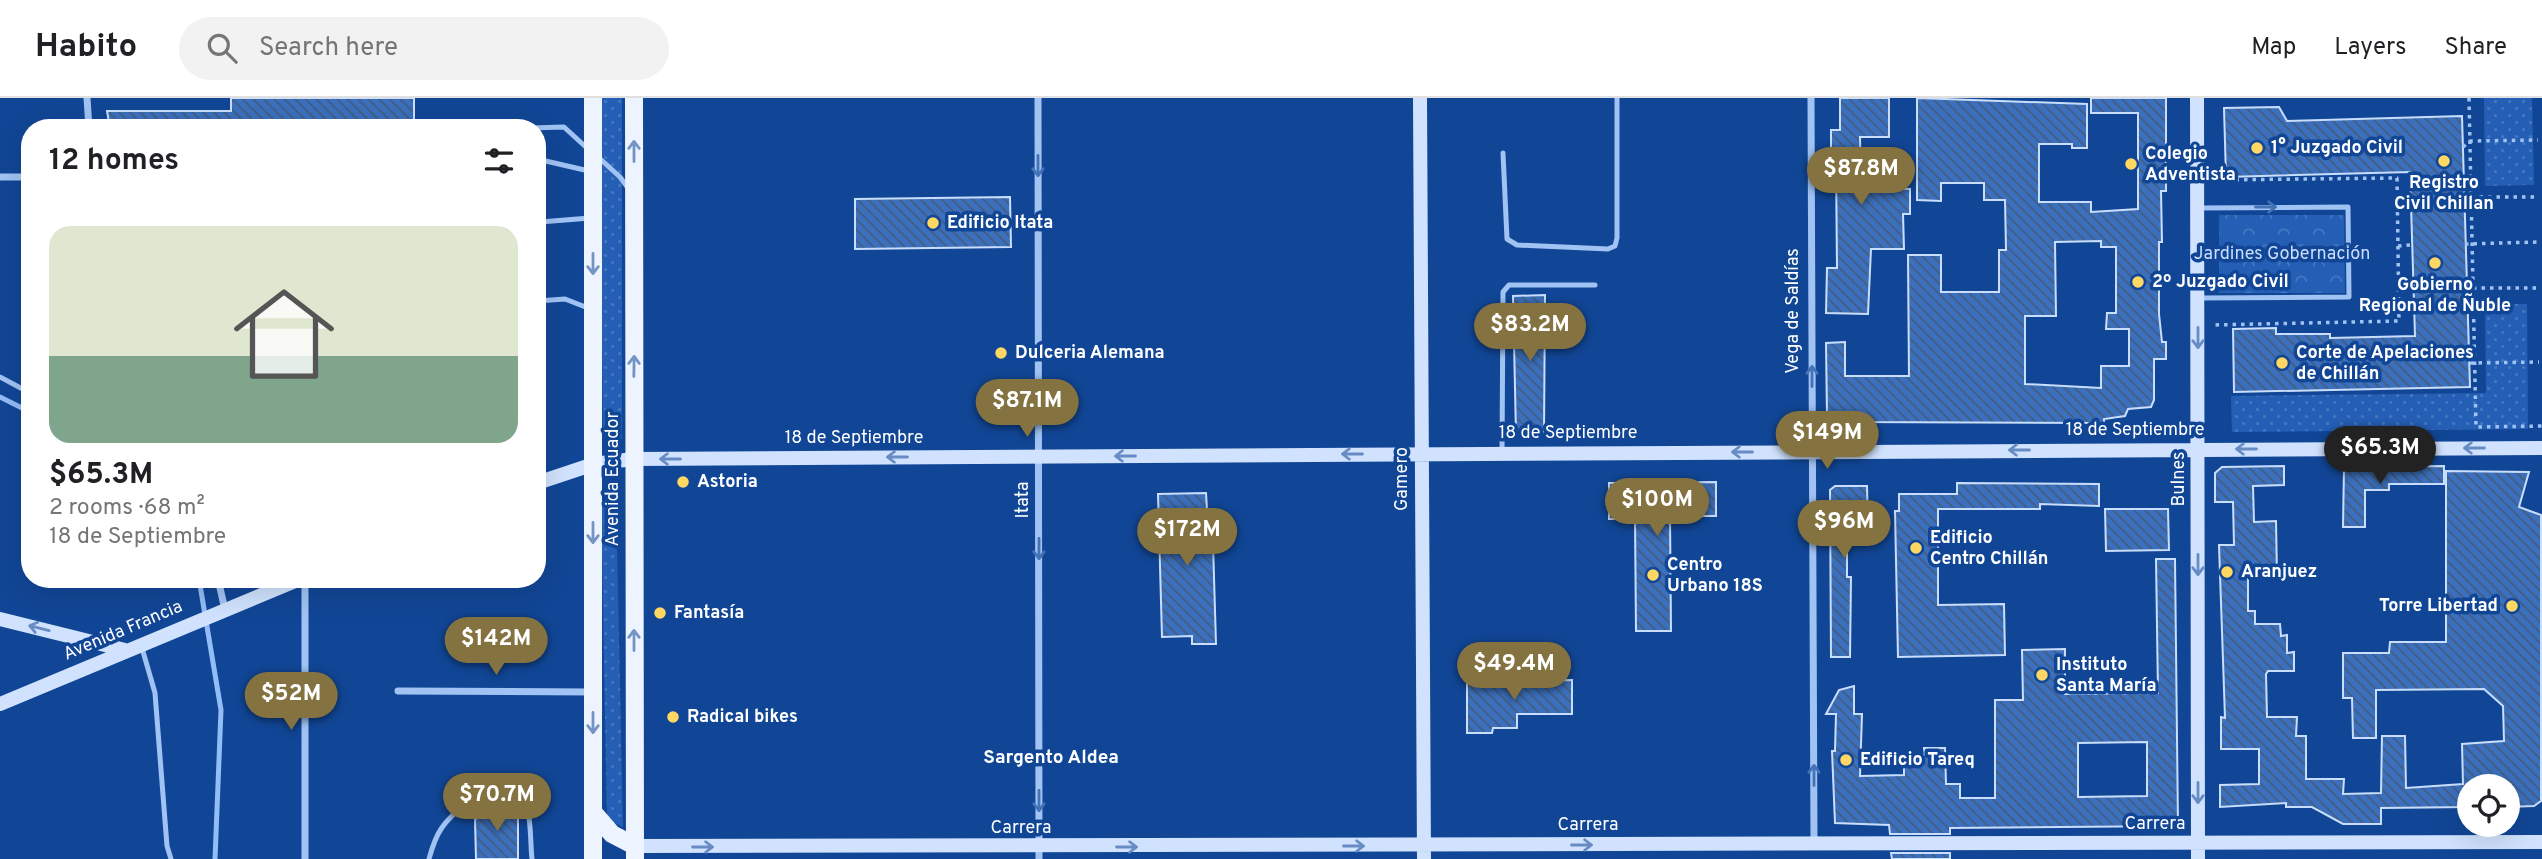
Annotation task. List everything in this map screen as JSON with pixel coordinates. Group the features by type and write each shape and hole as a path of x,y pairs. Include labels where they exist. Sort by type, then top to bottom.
{"main road":[{"name":"Avenida Ecuador","path":"593,98 593,859"},
{"name":"Avenida Ecuador","path":"634,98 635,853"},
{"path":"593,812 612,834 635,853"}],"street":[{"path":"87,98 88,119"},
{"name":"Itata","path":"1038,98 1039,853"},
{"name":"Gamero","path":"1420,98 1424,852"},
{"name":"Vega de Saldías","path":"1811,98 1813,859"},
{"name":"Bulnes","path":"2197,98 2198,859"},
{"path":"0,177 21,177"},
{"name":"18 de Septiembre","path":"594,464 633,459 2542,448"},
{"path":"546,480 594,464"},
{"path":"219,588 221,611"},
{"name":"Avenida Francia","path":"0,704 278,588"},
{"path":"305,859 306,588"},
{"path":"0,619 125,650"},
{"path":"398,691 593,692"},
{"name":"Carrera","path":"635,853 1424,852 1814,844 2542,842"}],"lane":[{"path":"1503,153 1507,239 1517,245 1601,251 1615,246 1617,98"},
{"path":"546,128 564,127 593,162 621,177 635,204"},
{"path":"546,159 593,162"},
{"path":"2197,208 2348,207 2348,297 2198,298"},
{"path":"546,221 593,218"},
{"path":"1502,453 1503,292 1509,285 1595,285"},
{"path":"546,301 565,299 593,310"},
{"path":"0,377 21,388"},
{"path":"141,644 155,693 170,859"},
{"path":"429,859 442,828 460,808 485,794 504,789 519,795 525,804 532,859"}],"path":[{"path":"2469,98 2472,363 2476,427 2542,426"},
{"path":"2463,147 2470,141 2538,140"},
{"path":"2197,180 2397,178 2399,321 2198,325"},
{"path":"2471,197 2538,197"},
{"path":"2465,244 2539,242"},
{"path":"2398,246 2410,245"},
{"path":"2473,288 2539,288"},
{"path":"2472,363 2539,362"}],"green space":[{"path":"599,98 622,98 622,439 603,434"},
{"path":"2484,98 2532,98 2534,185 2485,186"},
{"name":"Jardines Gobernación","path":"2219,215 2344,215 2345,293 2219,293"},
{"path":"2485,304 2527,304 2528,429 2232,432 2231,396 2486,393"},
{"path":"601,500 616,503 623,827 607,819"}],"building":[{"path":"231,98 414,98 414,119 108,119 107,111 231,111"},
{"path":"1840,98 1889,98 1889,137 1860,137 1861,187 1910,189 1910,214 1903,214 1904,249 1871,249 1868,314 1826,313 1827,268 1837,268 1836,162 1831,163 1831,130 1840,130"},
{"path":"1917,98 2087,104 2087,148 2072,148 2072,144 2039,144 2039,202 2091,202 2091,212 2138,209 2138,113 2091,113 2091,98 2166,98 2166,191 2161,191 2159,314 2162,342 2166,342 2166,359 2154,359 2154,400 2151,407 2128,409 2125,416 2104,419 2104,423 1851,422 1851,414 1827,415 1826,343 1845,342 1845,376 1909,376 1908,255 1941,255 1941,292 1999,292 1999,250 2006,250 2005,200 1984,200 1984,183 1941,183 1941,201 1917,200","holes":["2101,241 2101,247 2116,247 2116,313 2107,313 2106,329 2129,329 2129,366 2101,366 2101,388 2025,384 2025,316 2056,316 2055,242"]},
{"path":"2279,107 2287,121 2462,116 2470,387 2234,392 2233,329 2276,328 2276,334 2330,334 2330,338 2415,336 2410,172 2226,177 2224,108"},
{"name":"Edificio Itata","path":"1010,197 1011,247 855,249 855,199"},
{"path":"1545,295 1544,434 1516,434 1513,296"},
{"path":"2284,466 2284,485 2253,486 2254,522 2276,521 2277,576 2248,577 2248,611 2255,611 2255,624 2280,624 2281,636 2287,635 2287,653 2294,652 2294,671 2268,671 2266,674 2267,717 2297,717 2296,736 2306,736 2306,779 2344,779 2343,794 2381,793 2382,736 2405,736 2406,788 2457,784 2457,807 2381,808 2381,824 2343,824 2312,807 2286,807 2286,803 2220,807 2220,785 2259,784 2259,749 2221,749 2221,717 2225,718 2219,545 2234,545 2233,502 2215,502 2215,473 2222,467"},
{"path":"2444,466 2444,484 2389,484 2389,490 2365,490 2365,527 2343,527 2344,467"},
{"path":"2446,471 2529,472 2519,507 2541,515 2541,801 2534,806 2520,807 2520,774 2463,774 2462,744 2504,741 2503,706 2484,689 2376,690 2376,738 2353,738 2352,698 2343,698 2343,653 2389,653 2390,642 2446,642"},
{"name":"Centro Urbano 18S","path":"1716,482 1716,516 1670,516 1671,631 1636,631 1635,519 1609,519 1609,483"},
{"path":"1957,483 2099,484 2099,506 2040,504 2040,509 1938,509 1938,605 2004,604 2005,655 1898,657 1895,511 1899,511 1899,494 1957,494"},
{"path":"1835,486 1867,486 1868,530 1849,530 1850,536 1847,536 1847,577 1851,577 1850,657 1831,657 1830,490"},
{"path":"1206,493 1207,510 1212,510 1216,644 1192,644 1192,636 1162,637 1158,494"},
{"path":"2105,509 2168,509 2169,550 2106,551"},
{"path":"2156,559 2175,559 2178,826 1950,828 1950,834 1890,834 1889,825 1835,823 1832,751 1835,751 1836,714 1826,714 1839,690 1854,686 1854,714 1862,714 1860,776 1904,775 1904,755 1925,755 1924,748 1945,748 1946,784 1960,784 1960,798 1995,798 1995,700 2023,700 2022,650 2065,649 2065,694 2158,693","holes":["2147,742 2147,796 2078,797 2078,743"]},
{"path":"1572,680 1572,714 1517,714 1517,728 1493,728 1492,733 1467,733 1467,681"},
{"path":"499,796 518,816 518,859 476,859 475,820"},
{"path":"1891,853 1950,853 1950,859 1892,859"}],"waterway":[{"path":"0,397 21,408"},
{"path":"201,588 221,710 215,859"}],"place":[{"name":"1° Juzgado Civil","path":"2257,148"},
{"name":"Registro Civil Chillan","path":"2444,161"},
{"name":"Colegio Adventista","path":"2131,164"},
{"name":"Edificio Itata","path":"933,223"},
{"name":"Gobierno Regional de Ñuble","path":"2435,263"},
{"name":"2º Juzgado Civil","path":"2138,282"},
{"name":"Dulceria Alemana","path":"1001,353"},
{"name":"Corte de Apelaciones de Chillán","path":"2282,363"},
{"name":"Astoria","path":"683,482"},
{"name":"Edificio Centro Chillán","path":"1916,548"},
{"name":"Aranjuez","path":"2227,572"},
{"name":"Centro Urbano 18S","path":"1653,575"},
{"name":"Torre Libertad","path":"2512,606"},
{"name":"Fantasía","path":"660,613"},
{"name":"Instituto Santa María","path":"2042,675"},
{"name":"Radical bikes","path":"673,717"},
{"name":"Edificio Tareq","path":"1846,760"}],"district":[{"name":"Sargento Aldea","path":"1051,758"}]}
